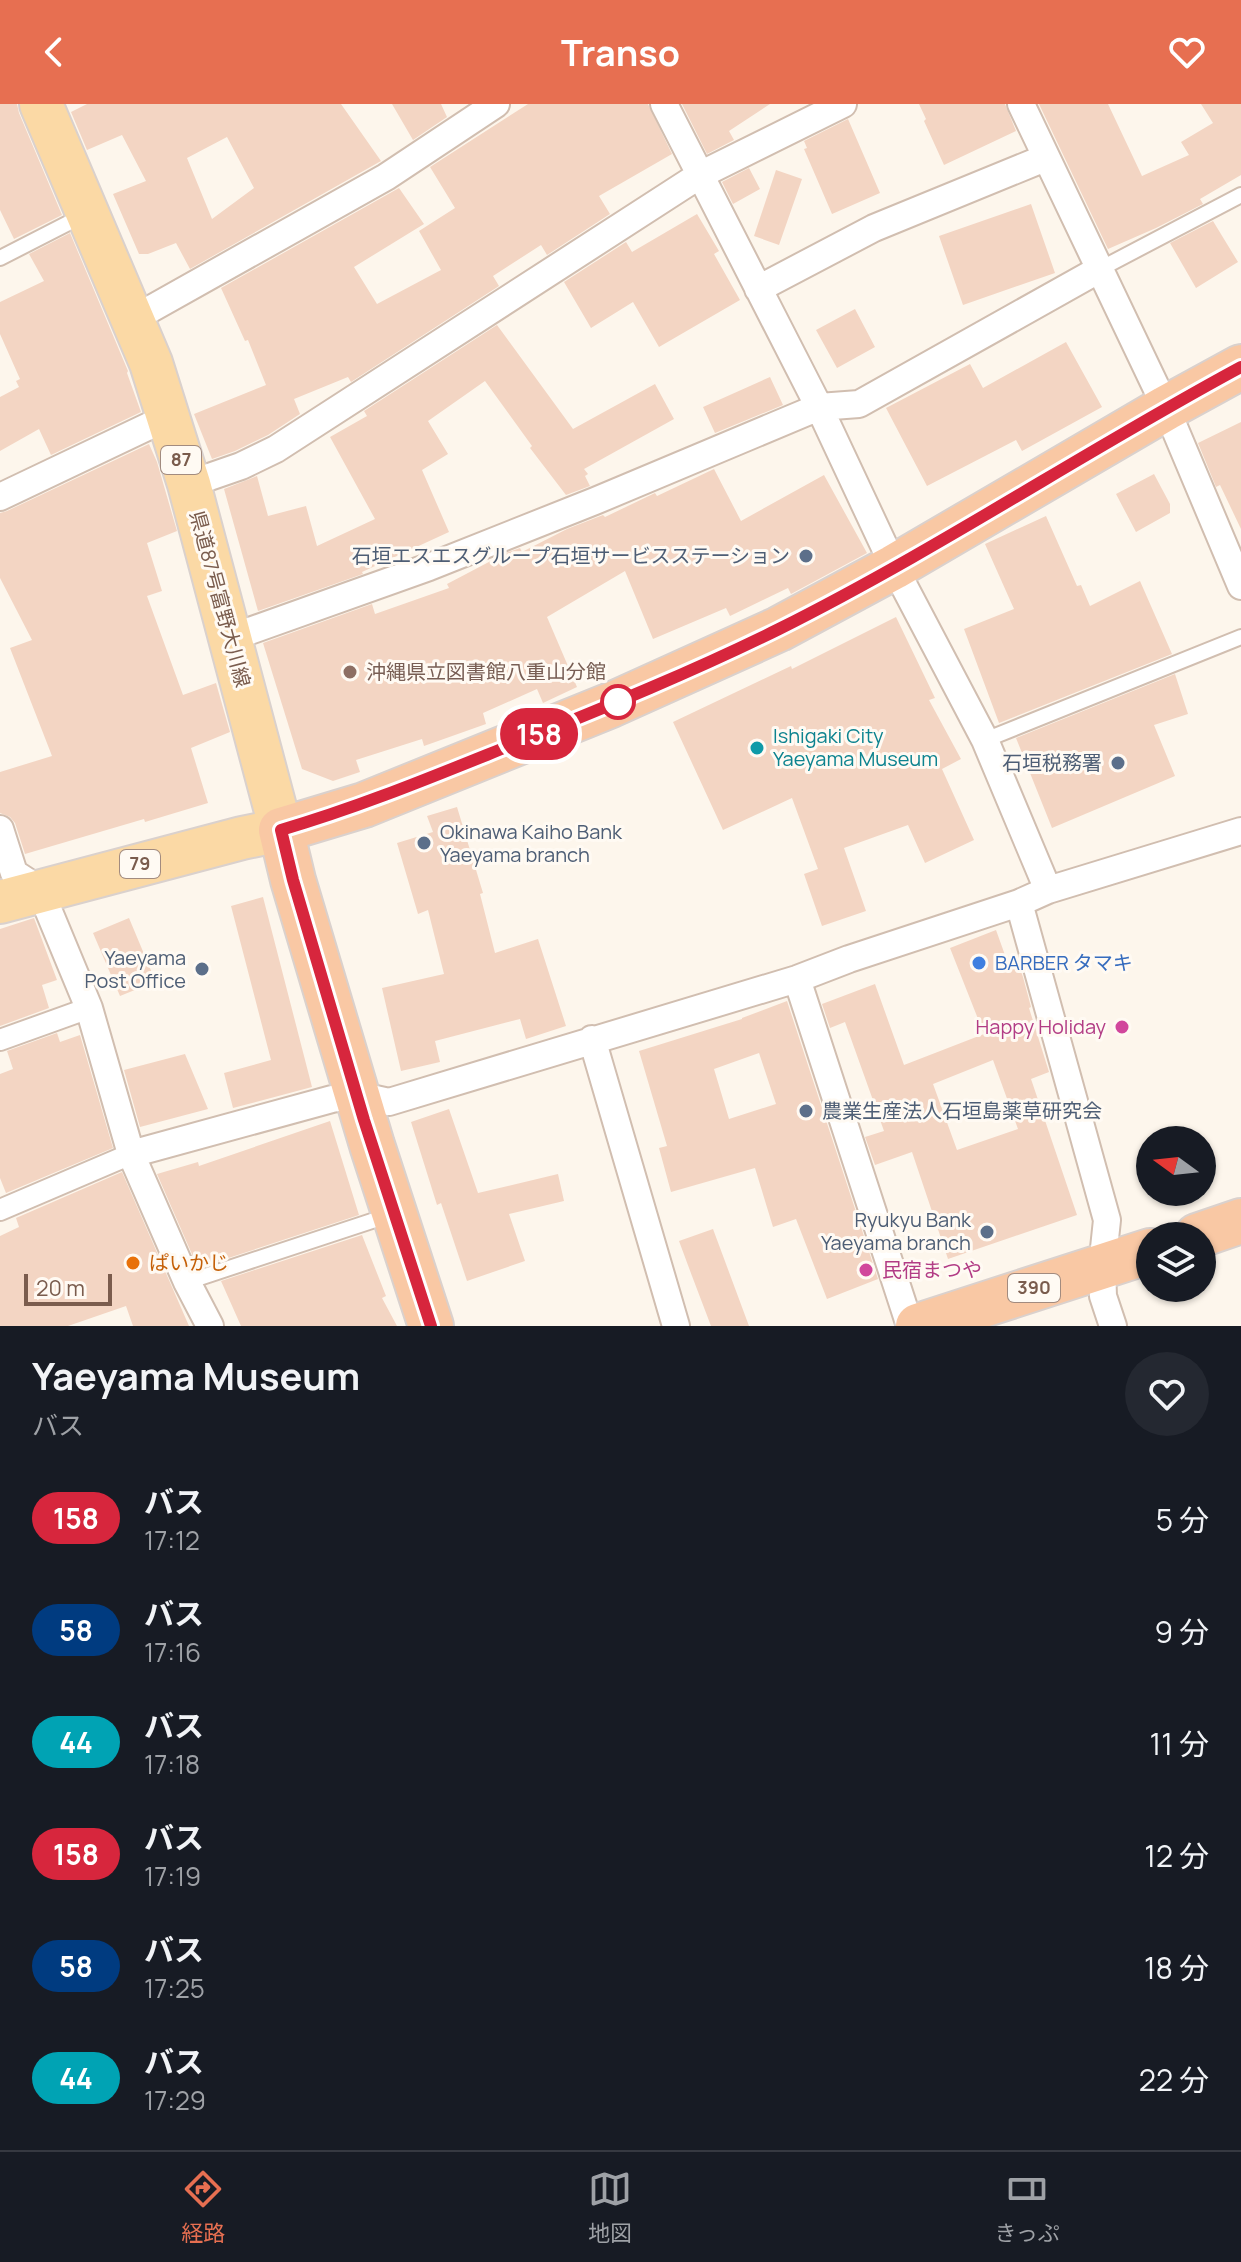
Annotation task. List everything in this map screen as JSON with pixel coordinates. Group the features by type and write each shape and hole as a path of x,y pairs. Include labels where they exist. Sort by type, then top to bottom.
{"highway":[{"path":"431,1326 357,1095 281,830 364,805 611,705 779,629 894,567 1241,367"},
{"path":"1216,1230 1241,1221"},
{"name":"390","path":"918,1326 1136,1256"}],"main road":[{"name":"県道87号富野大川線","path":"41,104 151,363 189,484 281,830"},
{"name":"79","path":"0,902 281,830"}],"street":[{"path":"133,319 386,177 496,104"},
{"path":"664,104 819,407 894,567 985,740 1048,890"},
{"path":"189,484 241,466 276,449 700,175 843,104"},
{"path":"1021,104 1166,408 1241,586"},
{"path":"758,289 874,228 1045,158"},
{"path":"230,638 429,567 819,407 859,404 1100,269"},
{"path":"0,497 168,417"},
{"path":"0,829 14,873 40,890 89,1008 131,1154 187,1282 210,1326"},
{"path":"0,1210 131,1154 332,1099 357,1095 389,1102 797,979 1019,903 1048,890 1241,831"},
{"path":"1019,903 1107,1220 1102,1267 1103,1296 1113,1326"},
{"path":"797,979 910,1326"},
{"path":"0,1040 89,1008"},
{"path":"592,1039 676,1326"}],"lane":[{"path":"1100,269 1241,195"},
{"path":"0,258 88,213"},
{"path":"985,740 1241,637"},
{"path":"187,1282 394,1214"}],"building":[{"path":"0,104 17,104 62,215 14,239 0,210"},
{"path":"87,104 341,104 381,161 190,269 176,243 148,254 139,254 113,194 146,181 122,135 87,150 71,112","holes":["227,137 254,188 212,219 187,158"]},
{"path":"392,104 441,104 447,117 413,140"},
{"path":"528,104 648,104 672,154 599,196 610,214 547,255 541,245 493,276 499,286 351,382 348,377 294,399 300,414 268,435 212,459 194,414 266,385 248,340 245,341 221,288 399,188 424,224 354,267 377,304 441,270 419,231 455,208 430,167"},
{"path":"682,104 770,104 729,131 734,140 707,154"},
{"path":"919,104 1005,104 1016,131 944,165"},
{"path":"1039,104 1108,104 1142,176 1189,155 1181,142 1213,123 1201,104 1241,104 1241,175 1200,199 1203,204 1108,249"},
{"path":"848,119 880,193 832,214 804,149 807,148 804,141"},
{"path":"749,168 760,189 733,204 722,182"},
{"path":"776,170 802,179 779,245 754,236"},
{"path":"1031,204 1055,273 963,305 939,236"},
{"path":"697,214 719,251 714,254 740,300 659,347 633,302 591,328 564,282 626,242 632,252"},
{"path":"1213,221 1238,262 1196,288 1170,243"},
{"path":"70,233 128,371 141,412 51,455 39,429 0,451 0,397 19,387 16,381 20,379 0,334 0,302 44,281 29,254"},
{"path":"855,309 875,347 837,368 816,330"},
{"path":"497,325 573,429 655,384 674,419 584,469 590,486 566,495 485,381 428,421 448,454 422,470 449,532 363,574 258,611 224,489 257,476 268,516 306,506 317,546 375,519 330,437 367,416 364,411"},
{"path":"1066,342 1102,407 1022,451 1016,440 927,486 886,408 970,364 983,388"},
{"path":"770,377 783,405 715,433 703,407"},
{"path":"1241,422 1241,529 1220,485 1216,487 1198,443"},
{"path":"149,444 177,531 147,543 162,591 147,596 183,695 216,683 230,732 191,748 208,803 25,854 15,823 0,813 0,772 52,756 10,648 32,640 0,578 0,513"},
{"path":"714,469 741,521 824,475 867,553 791,594 788,588 730,616 726,608 653,639 625,571 547,617 577,687 543,703 537,689 483,713 486,724 424,746 422,739 356,760 360,772 333,781 302,769 263,643 372,604 375,614 449,588 447,584 506,553 520,548 522,552 567,529 603,515 605,517 655,493 657,496"},
{"path":"1154,474 1170,504 1170,513 1136,532 1116,494"},
{"path":"1046,516 1077,586 1081,585 1090,606 1140,581 1172,654 999,723 964,629 1014,609 985,544"},
{"path":"896,617 935,698 929,700 961,759 942,769 974,840 925,863 908,825 844,848 866,911 822,926 804,874 818,869 792,798 723,830 673,722 791,666 792,669"},
{"path":"1175,674 1188,714 1154,725 1175,776 1052,828 1016,738"},
{"path":"457,807 483,893 480,894 495,953 538,939 566,1026 526,1039 520,1019 435,1041 440,1062 401,1071 382,988 444,974 428,910 418,914 397,843 433,832 427,816"},
{"path":"263,897 312,1087 233,1108 224,1073 271,1060 231,906"},
{"path":"34,918 57,980 42,985 49,1008 0,1026 0,929"},
{"path":"129,918 152,973 152,983 120,996 93,933"},
{"path":"996,930 1010,969 1019,966 1049,1072 1031,1079 1077,1215 948,1259 912,1152 875,1165 865,1137 884,1131 845,1022 830,1028 822,1004 875,984 904,1065 984,1034 950,948","holes":["993,1060 1018,1129 957,1150 933,1084"]},
{"path":"787,1001 878,1279 827,1299 796,1219 773,1227 755,1168 671,1192 659,1148 667,1146 639,1051","holes":["759,1053 776,1104 729,1119 714,1069"]},
{"path":"57,1033 60,1042 80,1035 113,1148 6,1193 0,1178 0,1074 13,1069 7,1051"},
{"path":"185,1054 208,1109 140,1127 124,1070"},
{"path":"449,1109 478,1193 558,1174 564,1201 509,1214 525,1261 467,1281 441,1203 437,1205 411,1122"},
{"path":"330,1121 359,1215 198,1268 157,1174 198,1162 199,1166"},
{"path":"122,1172 189,1326 133,1326 126,1306 68,1326 0,1326 0,1236 19,1227 16,1218"},
{"path":"713,1229 749,1326 711,1326 679,1241"},
{"path":"362,1235 386,1296 382,1298 397,1326 241,1326 221,1281"}],"bus line":[{"name":"158","path":"431,1326 364,1120 281,830 364,805 611,705 779,629 894,567 1241,367"}],"place":[{"name":"石垣エスエスグループ石垣サービスステーション","path":"806,556"},
{"name":"沖縄県立図書館八重山分館","path":"350,672"},
{"name":"Ishigaki City Yaeyama Museum","path":"757,748"},
{"name":"石垣税務署","path":"1118,763"},
{"name":"Okinawa Kaiho Bank Yaeyama branch","path":"424,843"},
{"name":"BARBER タマキ","path":"979,963"},
{"name":"Yaeyama Post Office","path":"202,969"},
{"name":"Happy Holiday","path":"1122,1027"},
{"name":"農業生産法人石垣島薬草研究会","path":"806,1111"},
{"name":"Ryukyu Bank Yaeyama branch","path":"987,1232"},
{"name":"ぱいかじ","path":"133,1263"},
{"name":"民宿まつや","path":"866,1270"}]}
